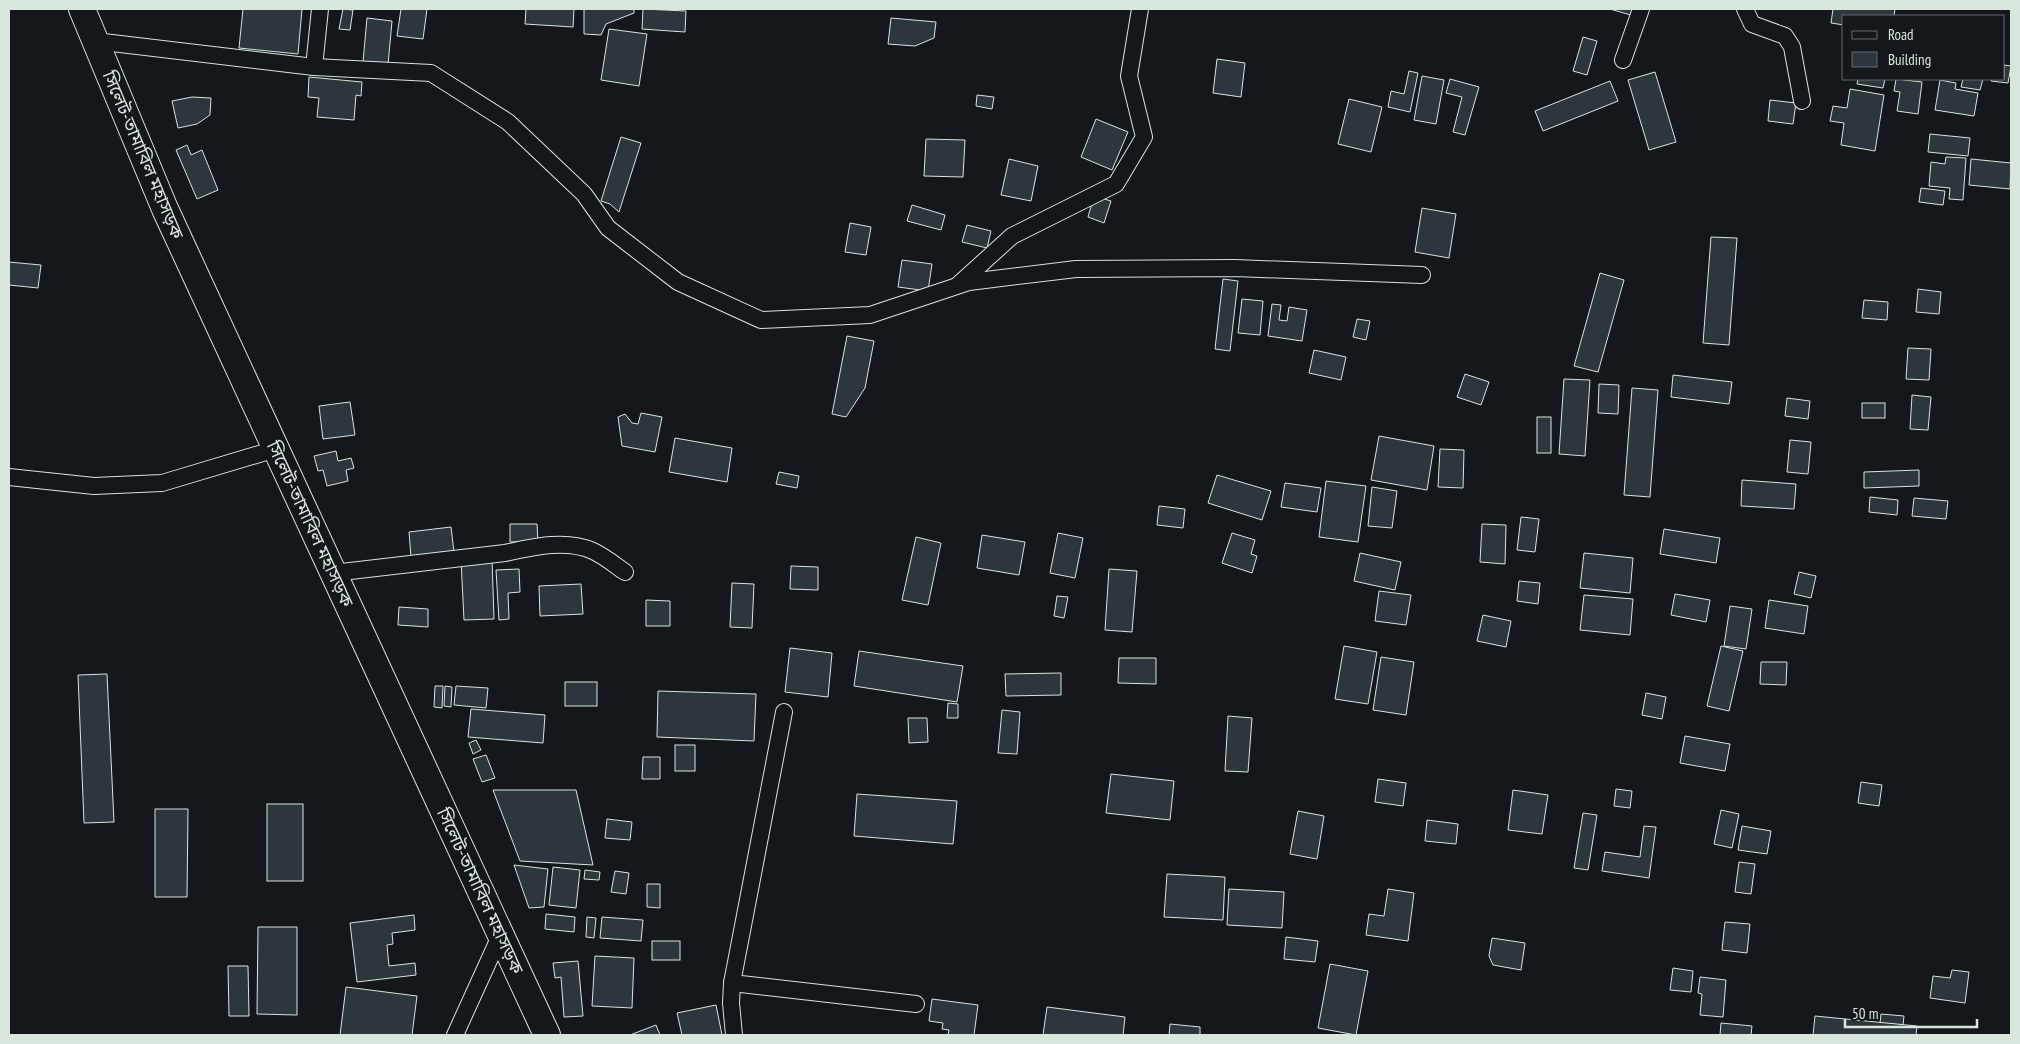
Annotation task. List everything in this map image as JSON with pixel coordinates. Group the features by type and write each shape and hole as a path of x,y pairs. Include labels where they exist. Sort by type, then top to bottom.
{"highway":[{"name":"সিলেট-তামাবিল মহাসড়ক","path":"82,9 165,209 547,1035"}],"street":[{"path":"314,67 320,9"},
{"path":"956,287 1012,236 1116,184 1144,137 1129,76 1140,9"},
{"path":"1623,60 1641,9"},
{"path":"1745,9 1752,24 1785,36 1792,47 1802,100"},
{"path":"95,41 314,67 431,73 508,122 584,194 608,228 678,282 761,320 870,315 970,282 1076,269 1235,268 1422,275"},
{"path":"9,477 94,486 162,483 276,449"},
{"path":"333,573 505,553 561,544 593,551 625,572"},
{"path":"734,1035 730,1003 732,983 784,712"},
{"path":"454,1035 500,936"},
{"path":"732,983 916,1004"}],"building":[{"path":"243,9 302,9 298,54 239,48"},
{"path":"343,9 353,10 350,30 339,29"},
{"path":"401,9 427,9 423,39 397,36"},
{"path":"526,9 574,9 573,27 525,24"},
{"path":"584,9 634,9 634,13 606,24 601,35 584,34"},
{"path":"643,9 686,11 685,32 642,29"},
{"path":"1610,9 1636,9 1634,16"},
{"path":"1833,9 1895,9 1894,15 1842,15 1842,25 1831,23"},
{"path":"367,18 392,21 388,65 363,62"},
{"path":"891,18 936,22 934,38 915,46 888,44"},
{"path":"609,29 647,34 639,86 601,80"},
{"path":"1583,37 1597,41 1587,75 1573,71"},
{"path":"1217,59 1245,63 1241,97 1213,93"},
{"path":"2005,65 2011,66 2008,83 1991,81 2005,80"},
{"path":"1409,71 1418,73 1410,112 1388,107 1391,91 1404,94"},
{"path":"1655,72 1676,142 1649,150 1628,80"},
{"path":"1422,76 1444,80 1436,124 1414,120"},
{"path":"309,77 362,82 361,96 356,95 354,120 317,117 319,98 308,97"},
{"path":"1450,79 1479,87 1465,135 1453,132 1462,97 1446,93"},
{"path":"1858,80 1885,80 1883,88 1857,84"},
{"path":"1896,80 1922,82 1918,114 1897,111 1900,92 1894,91"},
{"path":"1940,80 1956,83 1955,89 1978,93 1974,116 1935,110"},
{"path":"1963,80 1983,80 1980,90 1961,87"},
{"path":"1610,81 1618,101 1543,131 1535,111"},
{"path":"1850,89 1884,95 1875,151 1841,145 1844,123 1830,121 1833,106 1847,108"},
{"path":"977,95 994,97 992,109 976,106"},
{"path":"192,97 211,98 210,115 197,124 178,128 172,101"},
{"path":"1349,99 1382,107 1371,152 1338,144"},
{"path":"1770,100 1796,103 1793,124 1768,121"},
{"path":"1096,119 1128,132 1112,170 1081,157"},
{"path":"1930,134 1970,138 1968,156 1928,152"},
{"path":"621,137 641,143 619,212 610,204 601,201"},
{"path":"926,139 965,140 963,177 924,176"},
{"path":"187,145 191,155 202,150 218,190 197,199 176,150"},
{"path":"1946,157 1966,158 1963,200 1949,199 1950,188 1929,186 1931,162 1945,164"},
{"path":"1009,159 1038,166 1031,201 1001,195"},
{"path":"1971,159 2011,163 2010,189 1969,185"},
{"path":"1921,188 1945,191 1943,205 1919,202"},
{"path":"1094,196 1111,201 1104,223 1088,217"},
{"path":"912,205 945,215 941,230 907,221"},
{"path":"1422,208 1456,214 1449,258 1415,252"},
{"path":"850,223 871,227 866,255 845,252"},
{"path":"967,225 991,231 987,248 962,242"},
{"path":"1711,237 1737,238 1729,345 1703,343"},
{"path":"902,260 932,264 928,291 898,287"},
{"path":"9,262 41,265 38,288 9,285"},
{"path":"1600,273 1624,280 1598,372 1574,366"},
{"path":"1223,279 1238,281 1230,351 1215,349"},
{"path":"1918,289 1941,292 1939,314 1916,312"},
{"path":"1242,299 1263,301 1260,335 1238,333"},
{"path":"1864,300 1888,302 1887,320 1862,318"},
{"path":"1272,304 1281,305 1279,320 1287,321 1289,307 1307,310 1302,341 1268,336"},
{"path":"1357,319 1370,321 1366,340 1353,337"},
{"path":"847,336 874,341 865,388 846,417 832,414"},
{"path":"1908,348 1931,349 1929,380 1906,379"},
{"path":"1314,350 1346,357 1341,380 1309,373"},
{"path":"1465,374 1489,382 1481,405 1457,397"},
{"path":"1673,375 1732,382 1729,404 1671,397"},
{"path":"1564,379 1590,380 1585,456 1559,454"},
{"path":"1599,384 1619,385 1618,414 1598,413"},
{"path":"1632,388 1658,390 1650,497 1624,495"},
{"path":"1912,395 1931,397 1928,430 1910,429"},
{"path":"1787,398 1810,401 1808,419 1785,416"},
{"path":"350,402 355,435 323,439 319,406"},
{"path":"1862,403 1885,403 1885,418 1862,418"},
{"path":"641,413 662,417 655,452 622,446 618,417 625,414 632,423 638,424"},
{"path":"1537,417 1551,417 1551,453 1537,453"},
{"path":"1379,436 1434,446 1427,490 1371,480"},
{"path":"675,438 732,448 727,482 669,472"},
{"path":"1790,440 1811,442 1808,474 1787,472"},
{"path":"1440,449 1464,450 1463,488 1438,487"},
{"path":"336,451 338,461 351,458 354,468 346,470 348,481 327,486 323,470 318,471 314,456"},
{"path":"1919,470 1919,486 1864,488 1864,472"},
{"path":"779,472 799,476 797,488 776,484"},
{"path":"1217,475 1271,491 1262,520 1208,503"},
{"path":"1742,480 1796,484 1794,509 1741,506"},
{"path":"1326,481 1366,486 1358,542 1319,537"},
{"path":"1285,483 1321,488 1317,512 1281,507"},
{"path":"1372,487 1397,491 1392,528 1368,526"},
{"path":"1870,497 1898,500 1897,515 1869,512"},
{"path":"1914,498 1948,501 1946,519 1912,516"},
{"path":"1159,506 1185,509 1183,528 1157,525"},
{"path":"1521,517 1539,519 1535,552 1517,550"},
{"path":"510,524 537,524 538,542 510,542"},
{"path":"1482,524 1506,525 1505,564 1480,562"},
{"path":"451,527 454,552 411,557 409,532"},
{"path":"1664,529 1720,538 1716,563 1660,554"},
{"path":"1058,533 1083,538 1075,578 1050,573"},
{"path":"1232,533 1255,540 1251,554 1257,556 1252,573 1222,563"},
{"path":"982,535 1025,542 1019,575 977,568"},
{"path":"916,537 941,543 928,605 902,600"},
{"path":"1360,553 1401,562 1395,590 1354,581"},
{"path":"1584,553 1633,558 1630,593 1580,588"},
{"path":"492,558 494,619 464,620 461,560"},
{"path":"791,566 818,567 818,590 790,589"},
{"path":"519,569 520,592 508,593 509,619 499,620 496,570"},
{"path":"1109,569 1137,571 1132,632 1105,630"},
{"path":"1799,572 1816,576 1811,598 1794,594"},
{"path":"1519,581 1540,583 1538,604 1517,601"},
{"path":"732,583 754,584 752,628 730,627"},
{"path":"581,584 583,614 540,616 539,586"},
{"path":"1379,591 1411,595 1406,625 1375,621"},
{"path":"1675,594 1710,600 1706,622 1671,615"},
{"path":"1584,595 1633,599 1630,635 1580,630"},
{"path":"1057,596 1068,597 1064,618 1054,616"},
{"path":"646,600 670,601 670,626 646,626"},
{"path":"1769,600 1808,606 1804,634 1765,628"},
{"path":"1730,606 1752,609 1746,649 1724,646"},
{"path":"399,607 428,609 428,627 398,625"},
{"path":"1483,615 1511,621 1506,647 1477,641"},
{"path":"1344,646 1377,652 1368,704 1335,699"},
{"path":"1721,646 1743,651 1729,711 1707,706"},
{"path":"790,648 832,653 828,697 785,692"},
{"path":"859,651 963,666 957,702 854,686"},
{"path":"1381,657 1414,662 1406,715 1373,710"},
{"path":"1119,658 1156,658 1156,684 1118,683"},
{"path":"1761,662 1787,662 1786,685 1760,684"},
{"path":"1061,673 1061,695 1006,696 1005,674"},
{"path":"107,674 114,822 84,823 78,675"},
{"path":"565,682 597,682 597,706 565,706"},
{"path":"435,686 443,686 442,708 434,707"},
{"path":"445,686 452,687 451,707 444,706"},
{"path":"456,686 488,688 486,708 454,705"},
{"path":"658,691 756,694 754,741 657,737"},
{"path":"1646,693 1666,697 1662,719 1642,715"},
{"path":"948,703 958,704 958,718 947,718"},
{"path":"471,709 545,715 543,743 468,737"},
{"path":"1002,710 1020,712 1017,754 998,753"},
{"path":"1228,716 1252,718 1248,772 1225,771"},
{"path":"908,718 927,718 928,742 909,743"},
{"path":"1685,736 1730,744 1725,771 1680,763"},
{"path":"476,740 481,750 473,754 469,743"},
{"path":"675,745 695,745 695,771 675,771"},
{"path":"486,755 495,778 482,782 473,759"},
{"path":"643,757 660,757 660,779 642,779"},
{"path":"1111,774 1174,781 1170,820 1106,813"},
{"path":"1378,779 1406,783 1403,806 1375,802"},
{"path":"1861,782 1882,785 1879,806 1858,803"},
{"path":"1616,789 1632,791 1630,808 1614,806"},
{"path":"493,790 576,790 593,865 520,861"},
{"path":"1513,790 1548,795 1542,834 1508,830"},
{"path":"857,794 957,801 953,844 854,836"},
{"path":"267,804 303,804 303,881 267,881"},
{"path":"155,809 188,809 187,897 155,897"},
{"path":"1721,810 1739,814 1732,848 1714,844"},
{"path":"1298,811 1324,816 1317,859 1290,854"},
{"path":"1583,813 1597,815 1588,870 1574,868"},
{"path":"607,819 632,822 630,840 605,838"},
{"path":"1427,820 1458,824 1456,844 1425,841"},
{"path":"1644,826 1656,827 1649,878 1602,871 1605,852 1640,857"},
{"path":"1742,826 1771,831 1767,854 1738,850"},
{"path":"1739,862 1755,864 1751,894 1735,892"},
{"path":"514,865 548,869 544,907 529,908"},
{"path":"553,867 580,870 576,908 549,905"},
{"path":"585,870 600,872 599,880 584,879"},
{"path":"615,871 629,873 626,894 611,892"},
{"path":"1167,874 1225,877 1223,920 1164,917"},
{"path":"647,884 660,884 660,908 647,907"},
{"path":"1229,889 1284,892 1282,928 1227,925"},
{"path":"1388,889 1414,893 1408,941 1366,935 1369,914 1384,916"},
{"path":"546,914 575,917 574,932 545,929"},
{"path":"414,915 415,930 392,933 393,944 387,945 389,966 415,963 416,975 357,982 350,923"},
{"path":"587,917 596,918 594,938 586,937"},
{"path":"602,917 643,920 641,941 600,938"},
{"path":"1725,922 1750,924 1747,953 1722,950"},
{"path":"258,927 297,927 297,1015 257,1014"},
{"path":"1286,937 1318,941 1315,962 1284,959"},
{"path":"1492,938 1525,943 1521,970 1493,965 1489,956"},
{"path":"652,941 680,941 680,960 652,960"},
{"path":"595,956 634,958 632,1008 592,1006"},
{"path":"578,961 583,1016 564,1017 561,977 555,978 553,963"},
{"path":"1330,964 1368,971 1356,1035 1318,1028"},
{"path":"228,966 248,966 249,1016 229,1016"},
{"path":"1673,968 1693,971 1691,992 1670,990"},
{"path":"1952,970 1969,972 1965,1003 1930,998 1933,976 1950,978"},
{"path":"1700,977 1726,980 1723,1017 1700,1015 1702,994 1698,993"},
{"path":"346,987 417,996 412,1035 340,1035"},
{"path":"932,999 978,1005 974,1035 948,1035 949,1030 942,1029 943,1023 929,1021"},
{"path":"716,1005 722,1035 682,1035 677,1013"},
{"path":"1047,1007 1125,1017 1123,1035 1043,1035"},
{"path":"1881,1014 1904,1016 1903,1025 1880,1023"},
{"path":"1815,1016 1917,1026 1916,1035 1813,1035"},
{"path":"1721,1023 1752,1026 1751,1035 1720,1035"},
{"path":"1170,1024 1200,1027 1200,1035 1169,1035"},
{"path":"656,1025 660,1035 630,1035"}]}
